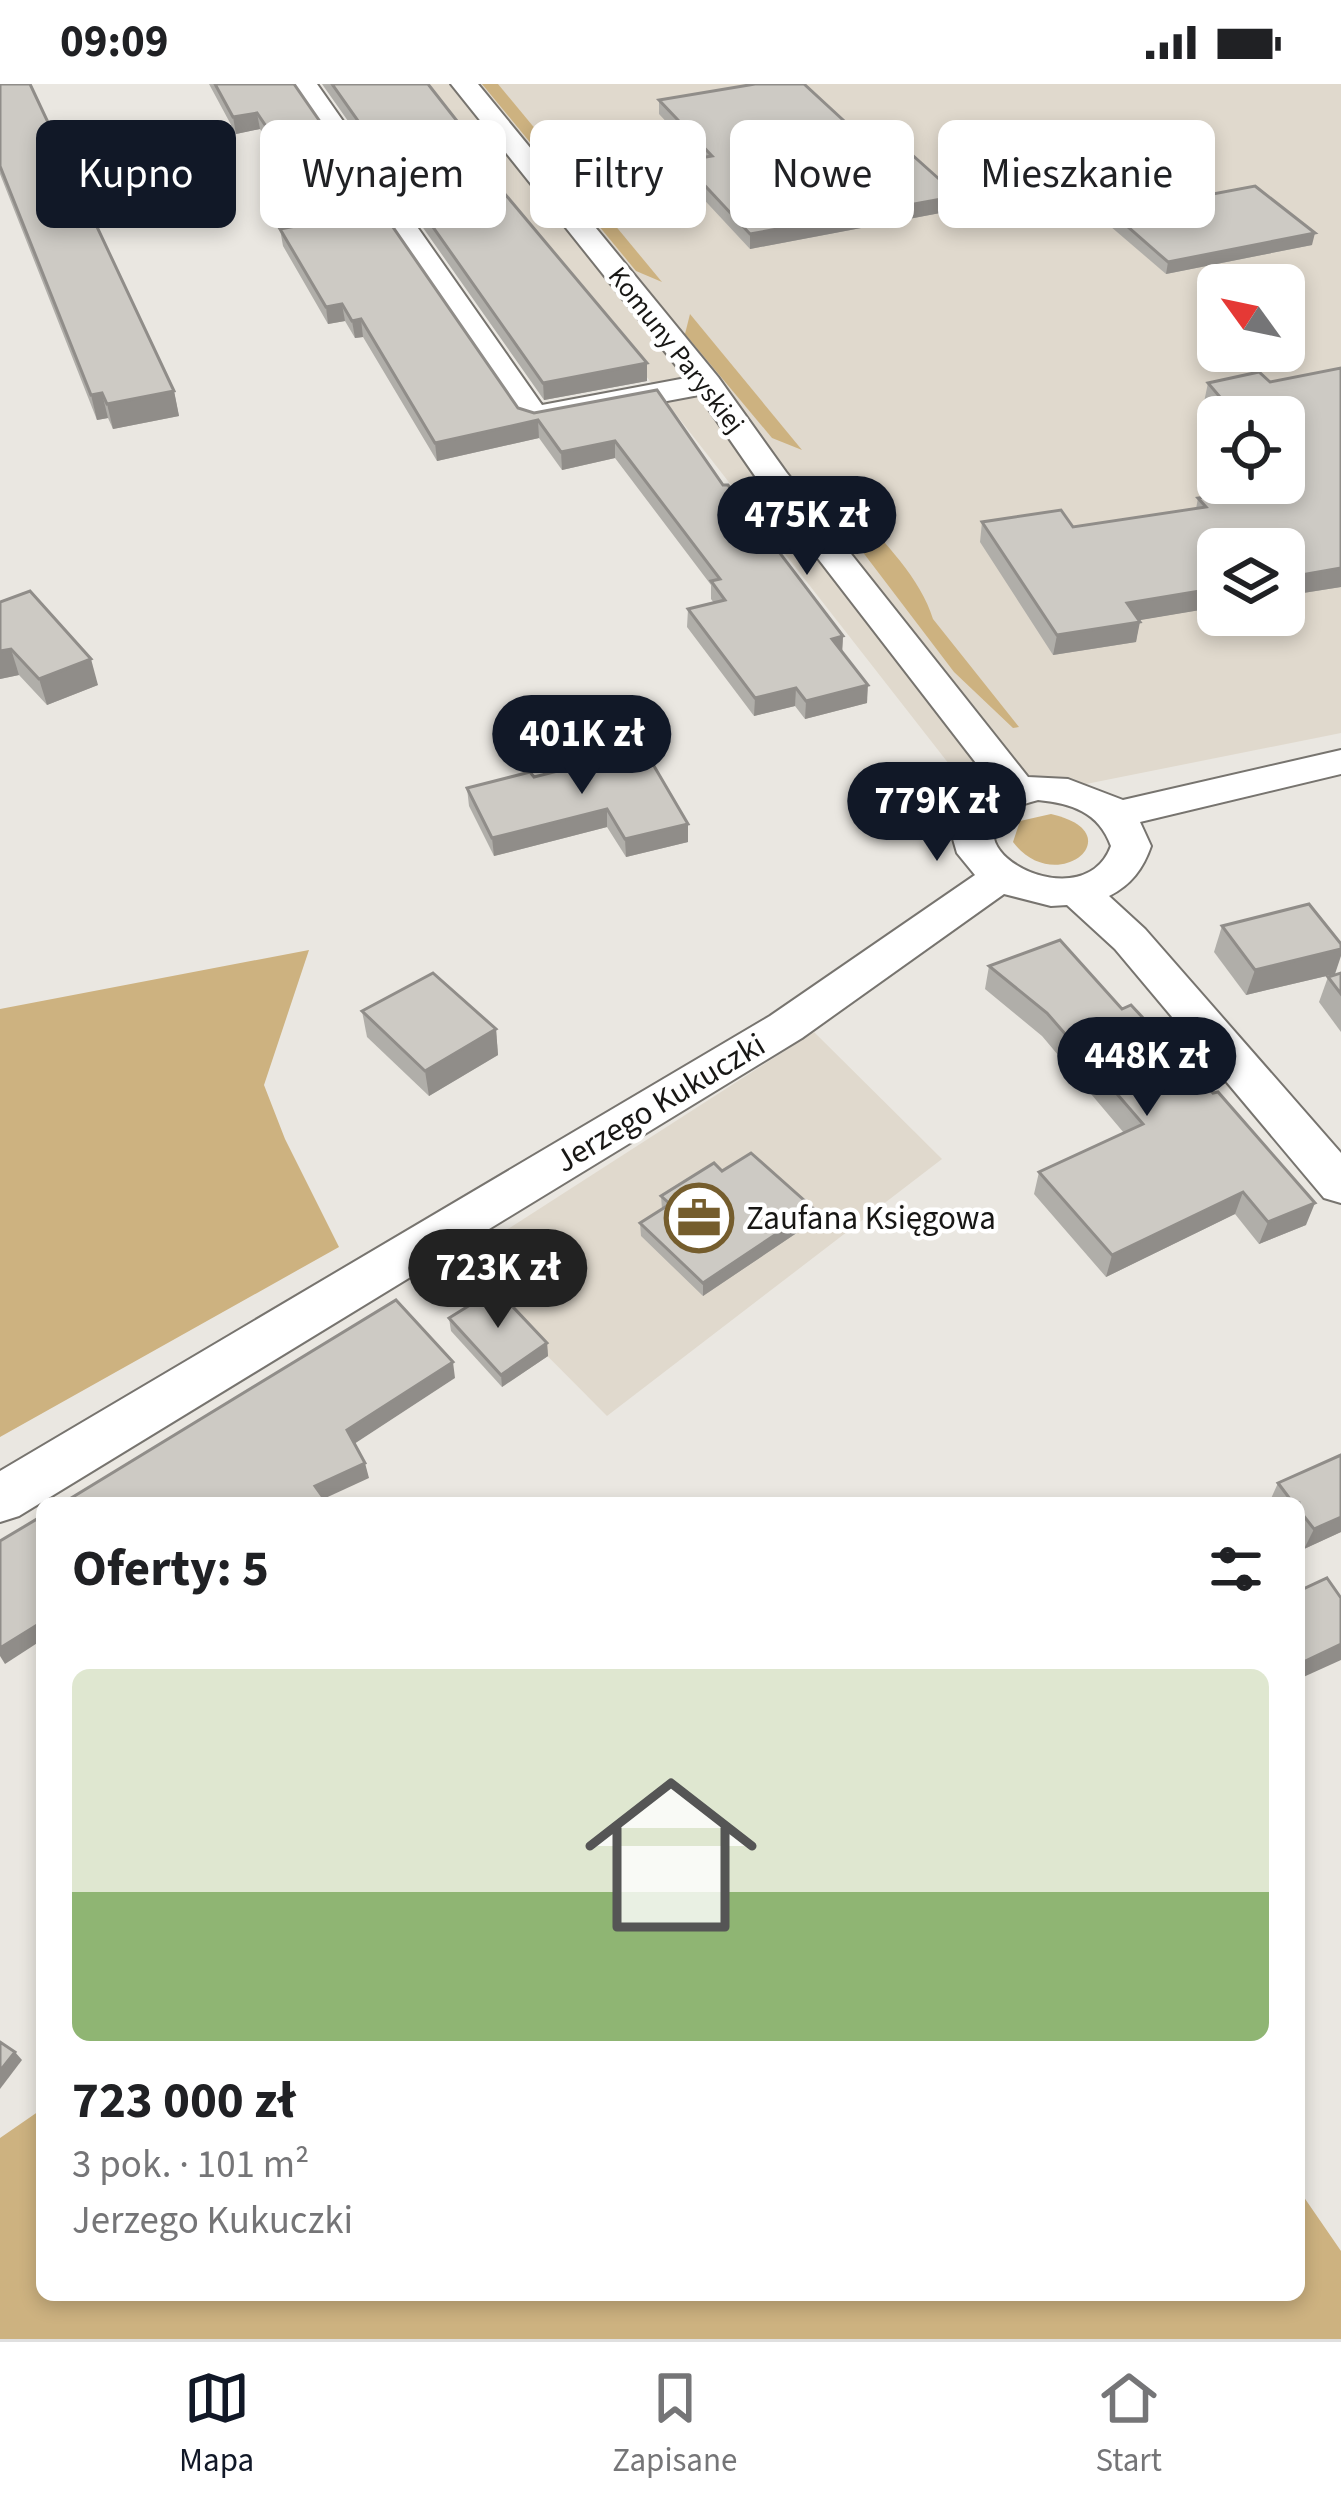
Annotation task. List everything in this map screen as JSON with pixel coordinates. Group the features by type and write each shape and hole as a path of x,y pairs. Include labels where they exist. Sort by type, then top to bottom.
{"street":[{"path":"304,84 534,416 706,384"},
{"name":"Komuny Paryskiej","path":"464,84 706,384 774,479 1017,789"},
{"path":"1116,815 1341,762"},
{"path":"1017,789 1083,794 1116,815 1130,846 1126,862 1115,875 1078,891 1036,890 1000,877 974,852 970,821 996,796 1017,789"},
{"name":"Jerzego Kukuczki","path":"0,1499 786,1028 1000,877"},
{"path":"1078,891 1130,939 1341,1185"}],"shaded area":[{"path":"418,84 1341,84 1341,733 981,805 530,228 706,228 706,120 530,120 530,227 506,197 506,120 446,120"},
{"path":"482,84 498,84 530,123 530,142"},
{"path":"601,228 617,228 662,282 636,271"},
{"path":"690,314 802,450 772,438 685,334"},
{"path":"831,484 903,565 933,619 1019,727 1013,728 954,672 827,505"},
{"path":"1051,814 1075,823 1087,834 1087,846 1080,856 1066,863 1030,858 1013,842 1020,821"},
{"path":"309,950 264,1085 285,1139 339,1247 0,1437 0,1009"},
{"path":"814,1032 942,1159 607,1416 455,1263"},
{"path":"36,2113 36,2301 1305,2301 1305,2199 1341,2251 1341,2339 0,2339 0,2138"}],"building":[{"path":"0,84 30,84 47,120 36,120 36,228 98,228 174,391 107,404 102,393 91,395 0,166"},
{"path":"215,84 294,84 319,120 262,120 257,113 233,117"},
{"path":"332,84 428,84 456,120 357,120"},
{"path":"755,84 804,84 843,120 730,120 730,213 706,187 706,157 712,156 706,150 706,120 678,120 659,100"},
{"path":"914,157 938,178 938,200 914,204"},
{"path":"1255,186 1315,233 1168,262 1129,228 1215,228 1215,194"},
{"path":"506,195 647,363 543,383 434,228 506,228"},
{"path":"394,228 518,408 534,413 657,390 723,485 728,485 843,636 832,639 868,685 806,701 796,688 755,698 688,609 725,600 711,581 720,579 615,441 561,452 538,420 435,443 361,319 352,321 342,304 326,307 280,229"},
{"path":"744,228 783,228 750,234"},
{"path":"1341,368 1341,568 1305,574 1305,528 1197,528 1197,591 1127,603 1140,622 1057,635 982,522 1061,510 1073,527 1206,507 1203,504 1305,504 1305,396 1219,396 1208,383 1259,372 1270,382"},
{"path":"30,591 91,659 39,679 11,649 0,651 0,602"},
{"path":"644,749 688,824 625,839 607,809 492,838 467,788 530,772 534,777"},
{"path":"1309,904 1341,949 1255,970 1222,926"},
{"path":"1060,940 1122,1009 1131,1005 1213,1093 1218,1092 1315,1203 1268,1222 1243,1192 1112,1255 1039,1172 1143,1124 1047,1013 989,966"},
{"path":"433,973 496,1029 425,1071 362,1011"},
{"path":"1341,973 1341,994 1328,977"},
{"path":"751,1153 814,1209 703,1283 640,1223 670,1204 661,1196 714,1163 722,1171"},
{"path":"496,1289 547,1343 501,1375 449,1318"},
{"path":"396,1300 453,1362 347,1430 365,1463 315,1486 323,1497 73,1497"},
{"path":"1341,1455 1341,1517 1314,1529 1305,1518 1305,1497 1288,1497 1278,1483"},
{"path":"36,1520 36,1626 0,1648 0,1541"},
{"path":"1327,1578 1341,1598 1341,1644 1305,1661 1305,1588"},
{"path":"0,2042 15,2052 0,2071"}],"place":[{"name":"Zaufana Księgowa","path":"699,1218"}]}
